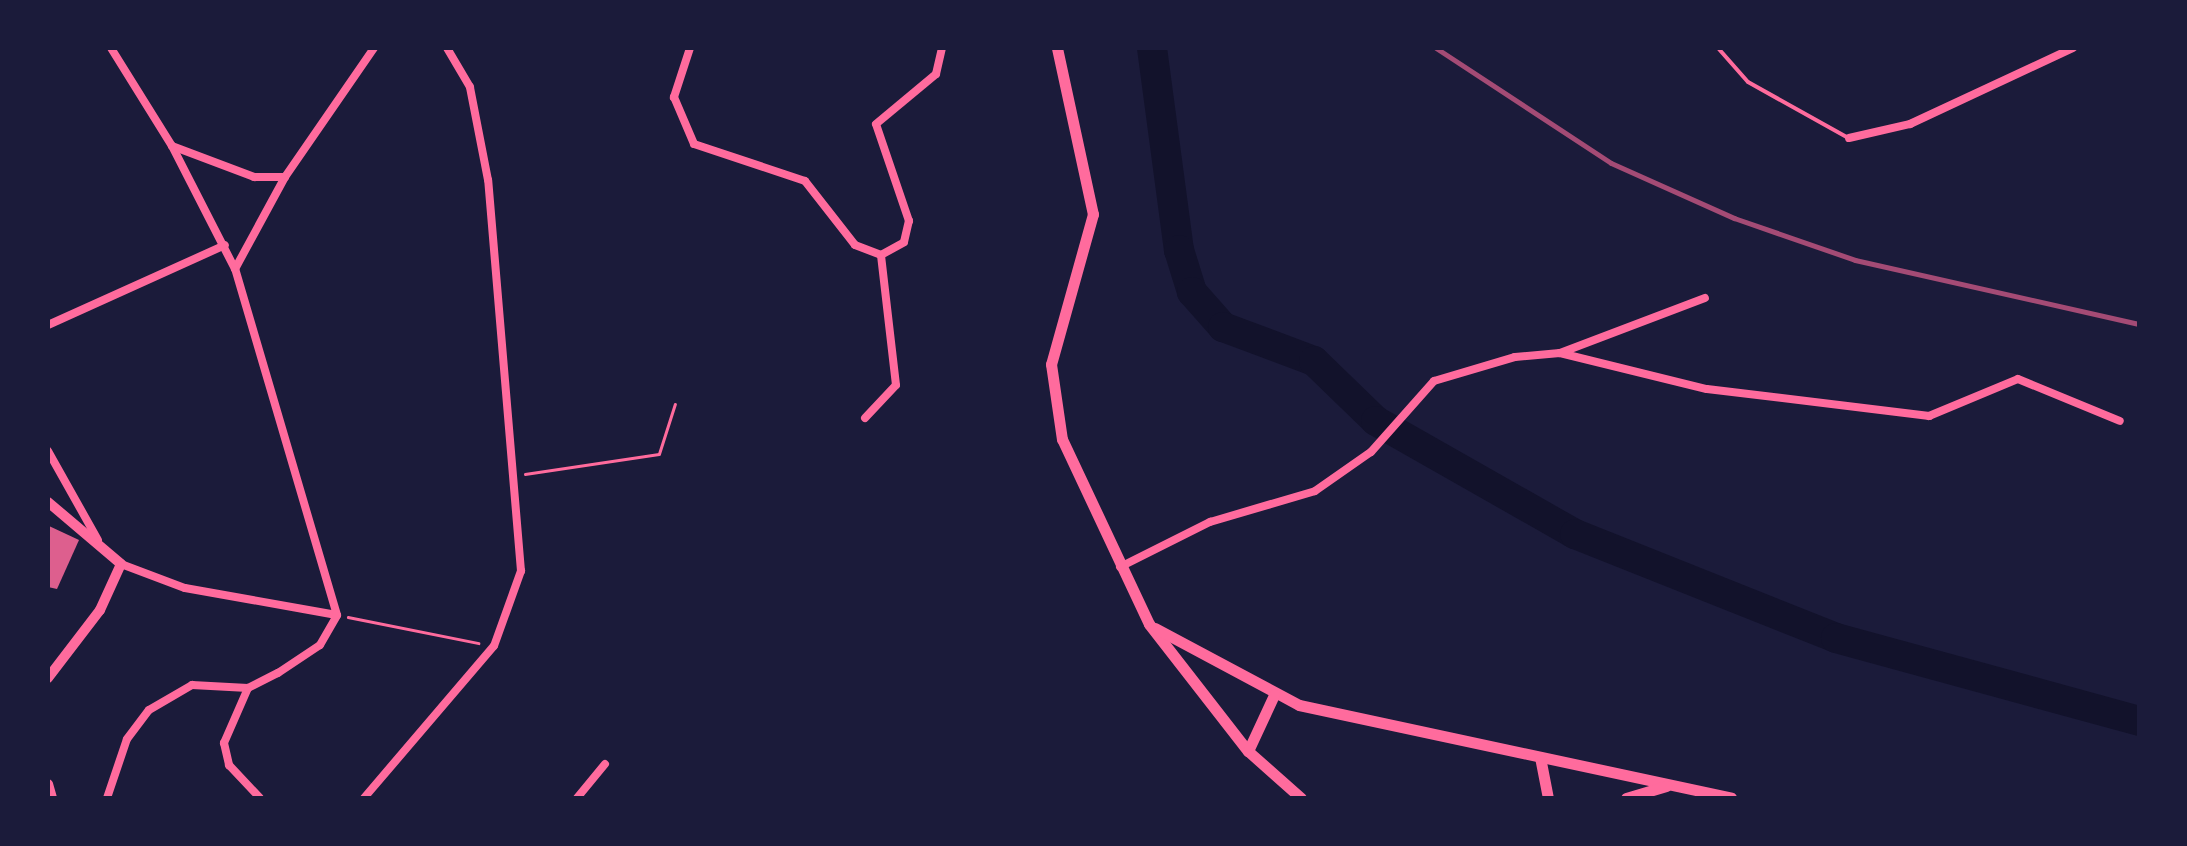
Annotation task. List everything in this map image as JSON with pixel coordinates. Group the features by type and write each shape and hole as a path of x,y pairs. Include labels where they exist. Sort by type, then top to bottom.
{"main road":[{"path":"1058,48 1093,214 1051,364 1062,440 1148,624 1248,751 1302,798"},
{"path":"48,502 98,540 121,564 100,610 48,678"},
{"path":"1148,624 1274,694 1731,798"},
{"path":"1248,751 1274,694"},
{"path":"1540,757 1548,798"},
{"path":"48,784 52,798"},
{"path":"1626,798 1666,786"}],"street":[{"path":"108,798 127,739 149,710 192,684 248,688 320,645 337,615 236,269 172,146 111,48"},
{"path":"236,269 284,177 374,48"},
{"path":"364,798 494,646 521,571 519,475 479,125 447,48"},
{"path":"690,48 674,98 694,144 805,181 855,245 880,255"},
{"path":"880,255 904,242 909,222 876,124 936,74 942,48"},
{"path":"1849,138 1910,124 2073,48"},
{"path":"172,146 234,174 284,177"},
{"path":"48,325 225,245"},
{"path":"865,418 896,384 880,255"},
{"path":"1120,566 1210,522 1315,492 1371,452 1404,412 1448,374 1560,352 1705,298"},
{"path":"1560,352 1707,388 1929,416 2018,379 2120,421"},
{"path":"48,450 98,540"},
{"path":"121,564 186,588 337,615"},
{"path":"248,688 224,743 229,765 260,798"},
{"path":"577,798 605,764"}],"lane":[{"path":"1718,48 1748,82 1849,138"}],"path":[{"path":"519,475 659,454 675,404"},
{"path":"337,615 494,646"}],"building":[{"path":"49,526 79,540 57,589 48,587"}],"waterway":[{"path":"1152,48 1179,250 1192,292 1223,327 1314,361 1376,421 1575,534 1836,638 2140,721"}],"railway":[{"path":"1436,48 1611,163 1734,218 1855,260 2140,324"}]}
